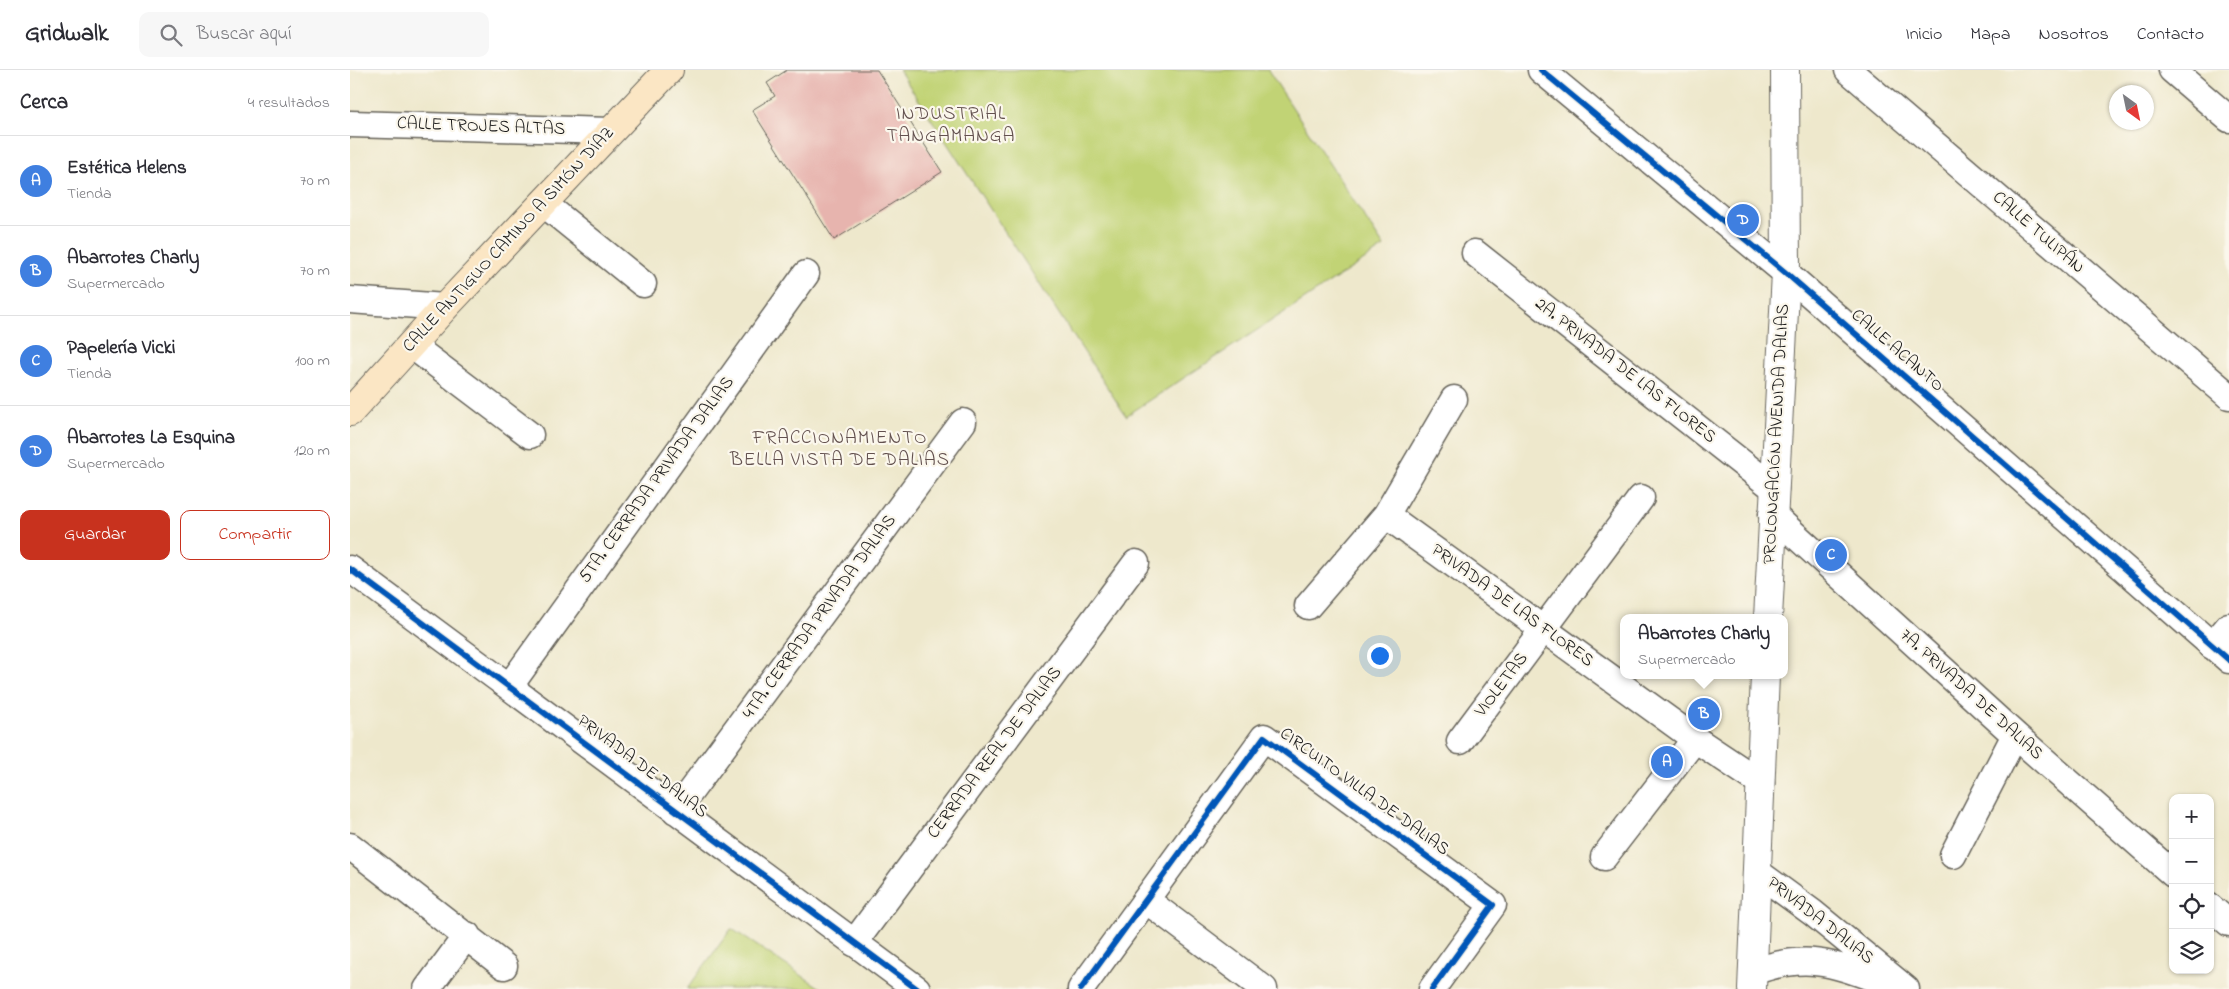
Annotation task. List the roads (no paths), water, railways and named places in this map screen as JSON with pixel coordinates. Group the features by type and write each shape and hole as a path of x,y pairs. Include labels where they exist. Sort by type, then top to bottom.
{"main road":[{"name":"CALLE ANTIGUO CAMINO A SIMÓN DÍAZ","path":"350,412 445,307 670,70"}],"street":[{"name":"CALLE ACANTO","path":"1541,70 1786,273 2221,653"},
{"name":"PROLONGACIÓN AVENIDA DALIAS","path":"1768,614 1786,273 1785,70"},
{"name":"CALLE TULIPÁN","path":"1848,70 2229,396"},
{"path":"2172,70 2229,119"},
{"name":"CALLE TROJES ALTAS","path":"350,124 611,131"},
{"path":"543,203 643,284"},
{"name":"2A. PRIVADA DE LAS FLORES","path":"1475,253 1774,502"},
{"name":"5TA. CERRADA PRIVADA DALIAS","path":"509,687 806,274"},
{"path":"350,300 445,307"},
{"path":"411,345 530,435"},
{"path":"1308,606 1386,515 1454,399"},
{"name":"4TA. CERRADA PRIVADA DALIAS","path":"676,811 963,422"},
{"name":"VIOLETAS","path":"1460,741 1641,498"},
{"name":"7A. PRIVADA DE DALIAS","path":"1774,502 2015,735 2169,870"},
{"name":"PRIVADA DE LAS FLORES","path":"1386,515 1695,739 1761,783"},
{"name":"CERRADA REAL DE DALIAS","path":"854,943 1136,563"},
{"name":"PRIVADA DE DALIAS","path":"350,569 917,989"},
{"path":"2221,653 2229,626"},
{"path":"1753,981 1765,679"},
{"path":"1953,854 2015,735"},
{"name":"CIRCUITO VILLA DE DALIAS","path":"1081,989 1264,737 1493,905 1432,989"},
{"path":"1604,858 1695,739"},
{"path":"350,846 467,935 504,966"},
{"name":"PRIVADA DALIAS","path":"1757,872 1813,913 1905,989"},
{"path":"1146,900 1264,989"},
{"path":"2214,910 2229,923"},
{"path":"427,989 467,935"},
{"name":"PRIVADA DALIAS","path":"1753,981 1775,964 1798,960 1821,961 1905,989"}],"place":[{"name":"Abarrotes La Esquina","path":"1743,220"},
{"name":"Papelería Vicki","path":"1831,555"},
{"name":"Abarrotes Charly","path":"1704,714"},
{"name":"Estética Helens","path":"1667,762"}],"district":[{"name":"INDUSTRIAL TANGAMANGA","path":"951,125"},
{"name":"FRACCIONAMIENTO BELLA VISTA DE DALIAS","path":"840,449"}]}
